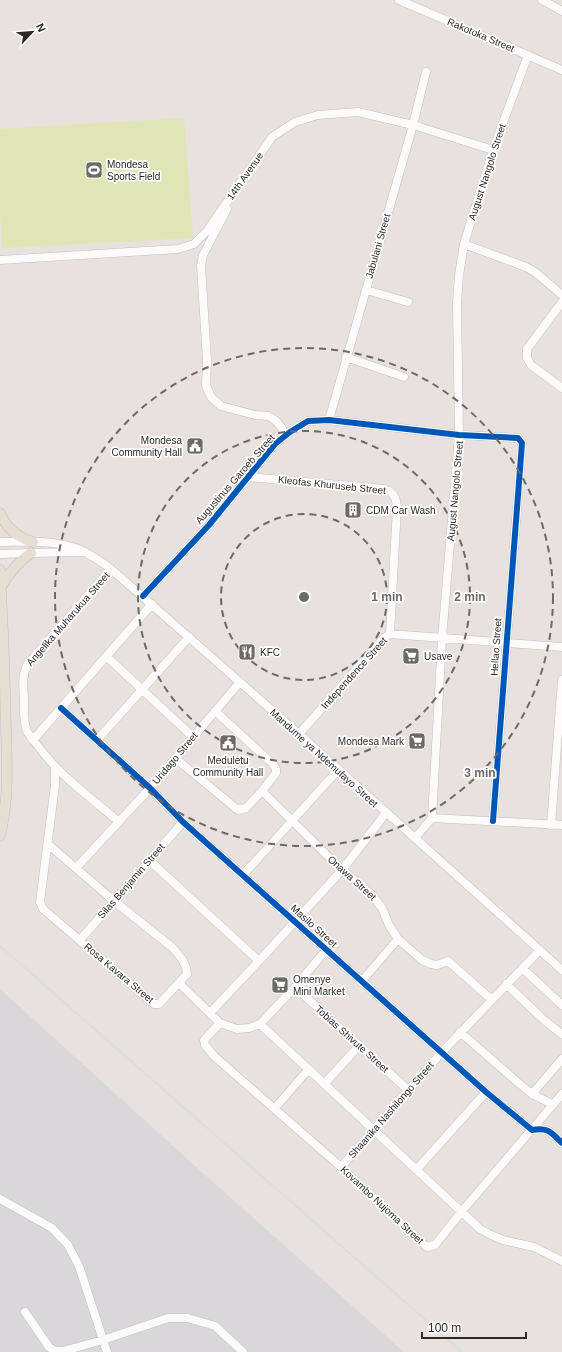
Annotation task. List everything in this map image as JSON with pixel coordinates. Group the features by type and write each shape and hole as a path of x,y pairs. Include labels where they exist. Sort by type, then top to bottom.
{"main road":[{"path":"0,514 8,528 22,538 33,542"},
{"path":"1,588 8,575 31,552"},
{"path":"0,570 6,689 7,791 0,836"}],"street":[{"name":"Rakotoka Street","path":"399,0 562,70"},
{"path":"542,0 562,11"},
{"name":"August Nangolo Street","path":"432,818 442,639 459,435 457,303 459,275 464,244 493,150 528,55"},
{"name":"Jabulani Street","path":"329,420 413,125 426,72"},
{"name":"14th Avenue","path":"0,260 178,248 194,244 207,231 272,137 295,122 318,115 358,112 413,125 493,150"},
{"path":"243,180 203,255 201,266 207,361 206,386 211,397 221,406 269,416 282,428 284,437"},
{"path":"464,244 526,267 535,272 562,295"},
{"path":"366,290 408,302"},
{"path":"562,302 527,349 527,358 532,365 562,388"},
{"path":"346,357 404,377"},
{"name":"Augustinus Garoeb Street","path":"143,596 209,525 276,444 308,421 329,420 459,435"},
{"name":"Hellao Street","path":"459,435 518,438 522,443 494,821"},
{"name":"Kleofas Khuruseb Street","path":"248,477 384,489 391,492 396,498 397,507 390,634"},
{"name":"Mandume ya Ndemufayo Street","path":"0,542 33,542 69,546 91,555 111,569 299,734 386,814 415,838 562,970"},
{"name":"Mandume ya Ndemufayo Street","path":"0,554 31,552 82,552"},
{"name":"Angelika Muharukua Street","path":"111,569 27,665 23,673 27,731 44,756 118,821"},
{"path":"33,740 152,604"},
{"name":"Independence Street","path":"299,734 384,638 390,634 442,639 562,646"},
{"path":"97,740 189,637"},
{"path":"106,656 141,691 154,700 193,737"},
{"path":"551,825 562,680"},
{"name":"Uridago Street","path":"76,868 150,788 240,682"},
{"name":"Masilo Street","path":"61,708 150,788 183,822 361,982 486,1092 532,1130"},
{"path":"175,758 238,810 243,810 246,808 262,791 276,774 276,769 273,764 215,711"},
{"name":"Rosa Kavara Street","path":"48,845 114,901 173,948 182,959 188,974 159,1004 154,1004 43,909 40,902 55,786 55,766"},
{"path":"243,875 338,770"},
{"name":"Onawa Street","path":"262,791 342,870 379,902 389,925 398,939 422,960 431,964 437,965 448,961 492,1000"},
{"path":"210,1013 342,870 386,814"},
{"path":"415,838 432,818 562,826"},
{"name":"Silas Benjamin Street","path":"80,940 183,822"},
{"path":"150,860 259,961"},
{"path":"361,982 398,939"},
{"path":"180,984 220,1023 237,1028 249,1028 260,1024 295,987 326,950"},
{"name":"Shaanika Nashilongo Street","path":"341,1166 460,1032 540,950"},
{"path":"522,968 562,1005"},
{"path":"506,984 562,1034"},
{"name":"Tobias Shivute Street","path":"295,987 408,1090"},
{"name":"Kovambo Nujoma Street","path":"220,1023 204,1040 205,1046 214,1056 341,1166 427,1247 434,1245 462,1210 562,1094"},
{"path":"260,1024 308,1070 375,1129 417,1170 462,1210 480,1229 491,1236 534,1247 562,1261"},
{"path":"460,1032 532,1094 552,1104"},
{"path":"324,1084 359,1046"},
{"path":"532,1094 562,1059"},
{"path":"275,1108 308,1070"},
{"path":"417,1170 486,1092"},
{"path":"532,1130 542,1128 550,1131 562,1143"},
{"path":"0,1199 52,1228 68,1245 79,1266 106,1352"},
{"path":"25,1312 49,1347 55,1350 63,1351 103,1340 168,1318 188,1318 215,1326 243,1352"}],"shaded area":[{"path":"0,989 205,1175 404,1352 0,1352"}],"green space":[{"name":"Mondesa Sports Field","path":"184,118 193,238 2,248 0,210 0,129"}],"railway":[{"path":"0,946 462,1352"}],"cycle path":[{"path":"143,596 209,525 275,444 290,432 308,421 329,420 459,435 518,438 522,443 493,821"},
{"path":"61,708 150,788 183,822 486,1092 532,1130 542,1129 549,1131 562,1143"}],"place":[{"name":"Mondesa Sports Field","path":"94,170"},
{"name":"Mondesa Community Hall","path":"195,446"},
{"name":"CDM Car Wash","path":"353,510"},
{"name":"KFC","path":"247,652"},
{"name":"Usave","path":"411,656"},
{"name":"Mondesa Mark","path":"417,741"},
{"name":"Meduletu Community Hall","path":"228,743"},
{"name":"Omenye Mini Market","path":"280,985"}]}
